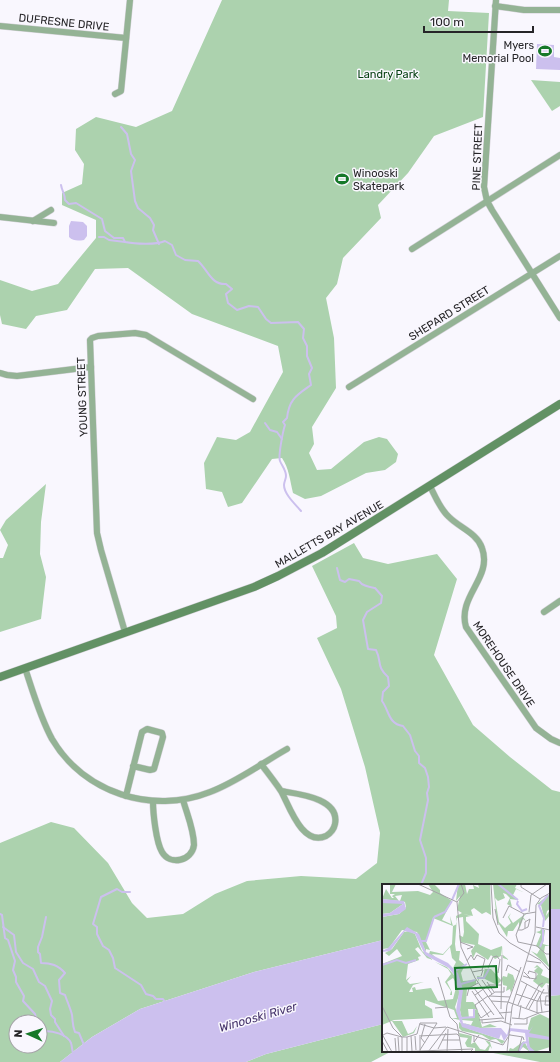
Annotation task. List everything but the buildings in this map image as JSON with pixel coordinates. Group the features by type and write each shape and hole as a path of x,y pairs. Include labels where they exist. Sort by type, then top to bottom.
{"street":[{"path":"115,94 121,91 130,0"},
{"path":"496,3 524,10 560,10"},
{"name":"PINE STREET","path":"496,3 484,186 487,201 560,318"},
{"name":"DUFRESNE DRIVE","path":"0,26 126,38"},
{"path":"412,248 560,155"},
{"path":"33,221 51,210"},
{"path":"0,217 54,223"},
{"name":"SHEPARD STREET","path":"349,387 560,256"},
{"name":"YOUNG STREET","path":"124,632 100,550 97,533 90,343 92,338 98,336 141,334 153,338 253,399"},
{"path":"0,373 17,376 91,367"},
{"name":"MALLETTS BAY AVENUE","path":"0,678 124,632 231,595 278,576 322,553 560,404"},
{"name":"MOREHOUSE DRIVE","path":"430,486 448,516 476,537 484,552 484,565 482,572 468,598 464,610 464,621 466,627 533,724 543,734 560,743"},
{"path":"544,612 560,601"},
{"path":"25,668 46,726 60,750 73,765 89,778 107,789 126,796 153,801 183,800 196,797 216,790 287,749"},
{"path":"126,796 133,766 143,730 147,729 162,733 163,737 154,769 150,770 133,766"},
{"path":"261,764 281,792 295,820 304,831 317,837 325,836 331,832 335,825 335,817 331,809 326,804 305,795 281,792"},
{"path":"153,801 155,823 161,850 167,858 176,860 183,859 188,856 192,851 194,844 191,827 183,800"}],"green space":[{"name":"Landry Park","path":"222,0 449,0 448,11 489,13 483,117 434,136 408,173 378,205 381,218 343,258 337,284 326,298 334,338 336,388 312,427 314,444 309,453 317,470 331,469 364,442 379,437 387,439 398,454 396,462 385,470 366,473 321,496 305,499 293,493 288,470 282,458 272,459 242,503 228,507 222,492 206,489 204,463 217,437 236,440 250,432 283,372 278,346 192,314 128,268 95,269 67,310 36,316 26,329 2,324 0,315 0,280 32,291 58,284 96,238 96,220 62,205 62,193 82,184 84,164 75,150 76,129 96,117 136,127 172,111"},
{"path":"531,80 560,82 560,106 552,111"},
{"path":"46,484 41,522 40,554 46,577 41,619 0,632 0,558 3,558 8,545 0,530 6,520"},
{"path":"354,543 363,558 388,564 437,554 457,579 434,655 473,725 510,757 552,790 560,792 560,909 550,909 550,884 382,884 382,940 254,972 140,1009 92,1037 60,1062 0,1062 0,843 51,822 74,828 108,863 132,903 147,918 183,914 215,894 247,881 301,876 356,879 377,863 380,833 365,767 341,689 317,638 337,628 336,616 312,566"},
{"path":"560,995 560,1062 540,1062 488,1052 550,1052 550,996"},
{"path":"382,1024 382,1052 390,1052 371,1062 246,1062 266,1054"}],"water":[{"name":"Myers Memorial Pool","path":"537,44 554,45 554,57 560,58 560,70 536,69"},
{"path":"71,221 83,222 87,226 87,236 84,240 80,241 69,237 69,226"},
{"path":"550,909 560,909 560,995 550,996"},
{"name":"Winooski River","path":"382,940 382,1024 266,1054 246,1062 60,1062 92,1037 140,1009 254,972"}],"waterway":[{"path":"121,127 127,134 131,154 135,160 131,171 135,201 138,208 150,218 154,225 153,230 159,244"},
{"path":"61,185 65,200 69,204 76,203 102,219 105,231 114,238 123,238 125,242 140,244 151,244 165,241 172,245 176,255 185,260 198,261 213,280 221,284 226,284 232,289 226,294 228,303 237,310 249,306 258,307 266,319 271,323 298,322 304,329 303,338 307,346 307,356 312,368 309,374 311,385 294,398 290,406 287,418 283,422 285,425 280,454 280,461 286,474 284,488 290,499 301,511"},
{"path":"99,237 125,242"},
{"path":"265,423 270,430 277,432 282,439"},
{"path":"337,568 340,580 345,582 349,579 359,581 368,587 375,588 382,596 381,603 367,612 363,620 368,649 376,650 382,670 388,677 389,686 383,692 382,701 394,723 403,726 410,735 415,751 419,756 419,763 425,768 428,777 428,800 420,840 426,858 426,873 421,884"},
{"path":"130,892 122,892 117,889 101,897 93,924 97,927 97,934 103,946 109,950 113,958 115,968 141,985 146,994 153,996 156,999 163,999 165,1002"},
{"path":"0,914 2,915 5,938 8,940 15,961 13,970 16,977 16,982 24,996 23,1001 35,1014"},
{"path":"46,917 42,937 38,947 41,963 54,965 65,973 59,980 60,993 65,995 75,1032 79,1033 84,1045"},
{"path":"3,927 14,935 16,952 23,963 33,969 39,982 45,986 52,1001 50,1009 51,1015 55,1019 55,1022 64,1036"},
{"path":"48,1031 56,1032 66,1037 71,1043 73,1053"}],"place":[{"name":"Myers Memorial Pool","path":"545,51"},
{"name":"Winooski Skatepark","path":"342,179"}]}
